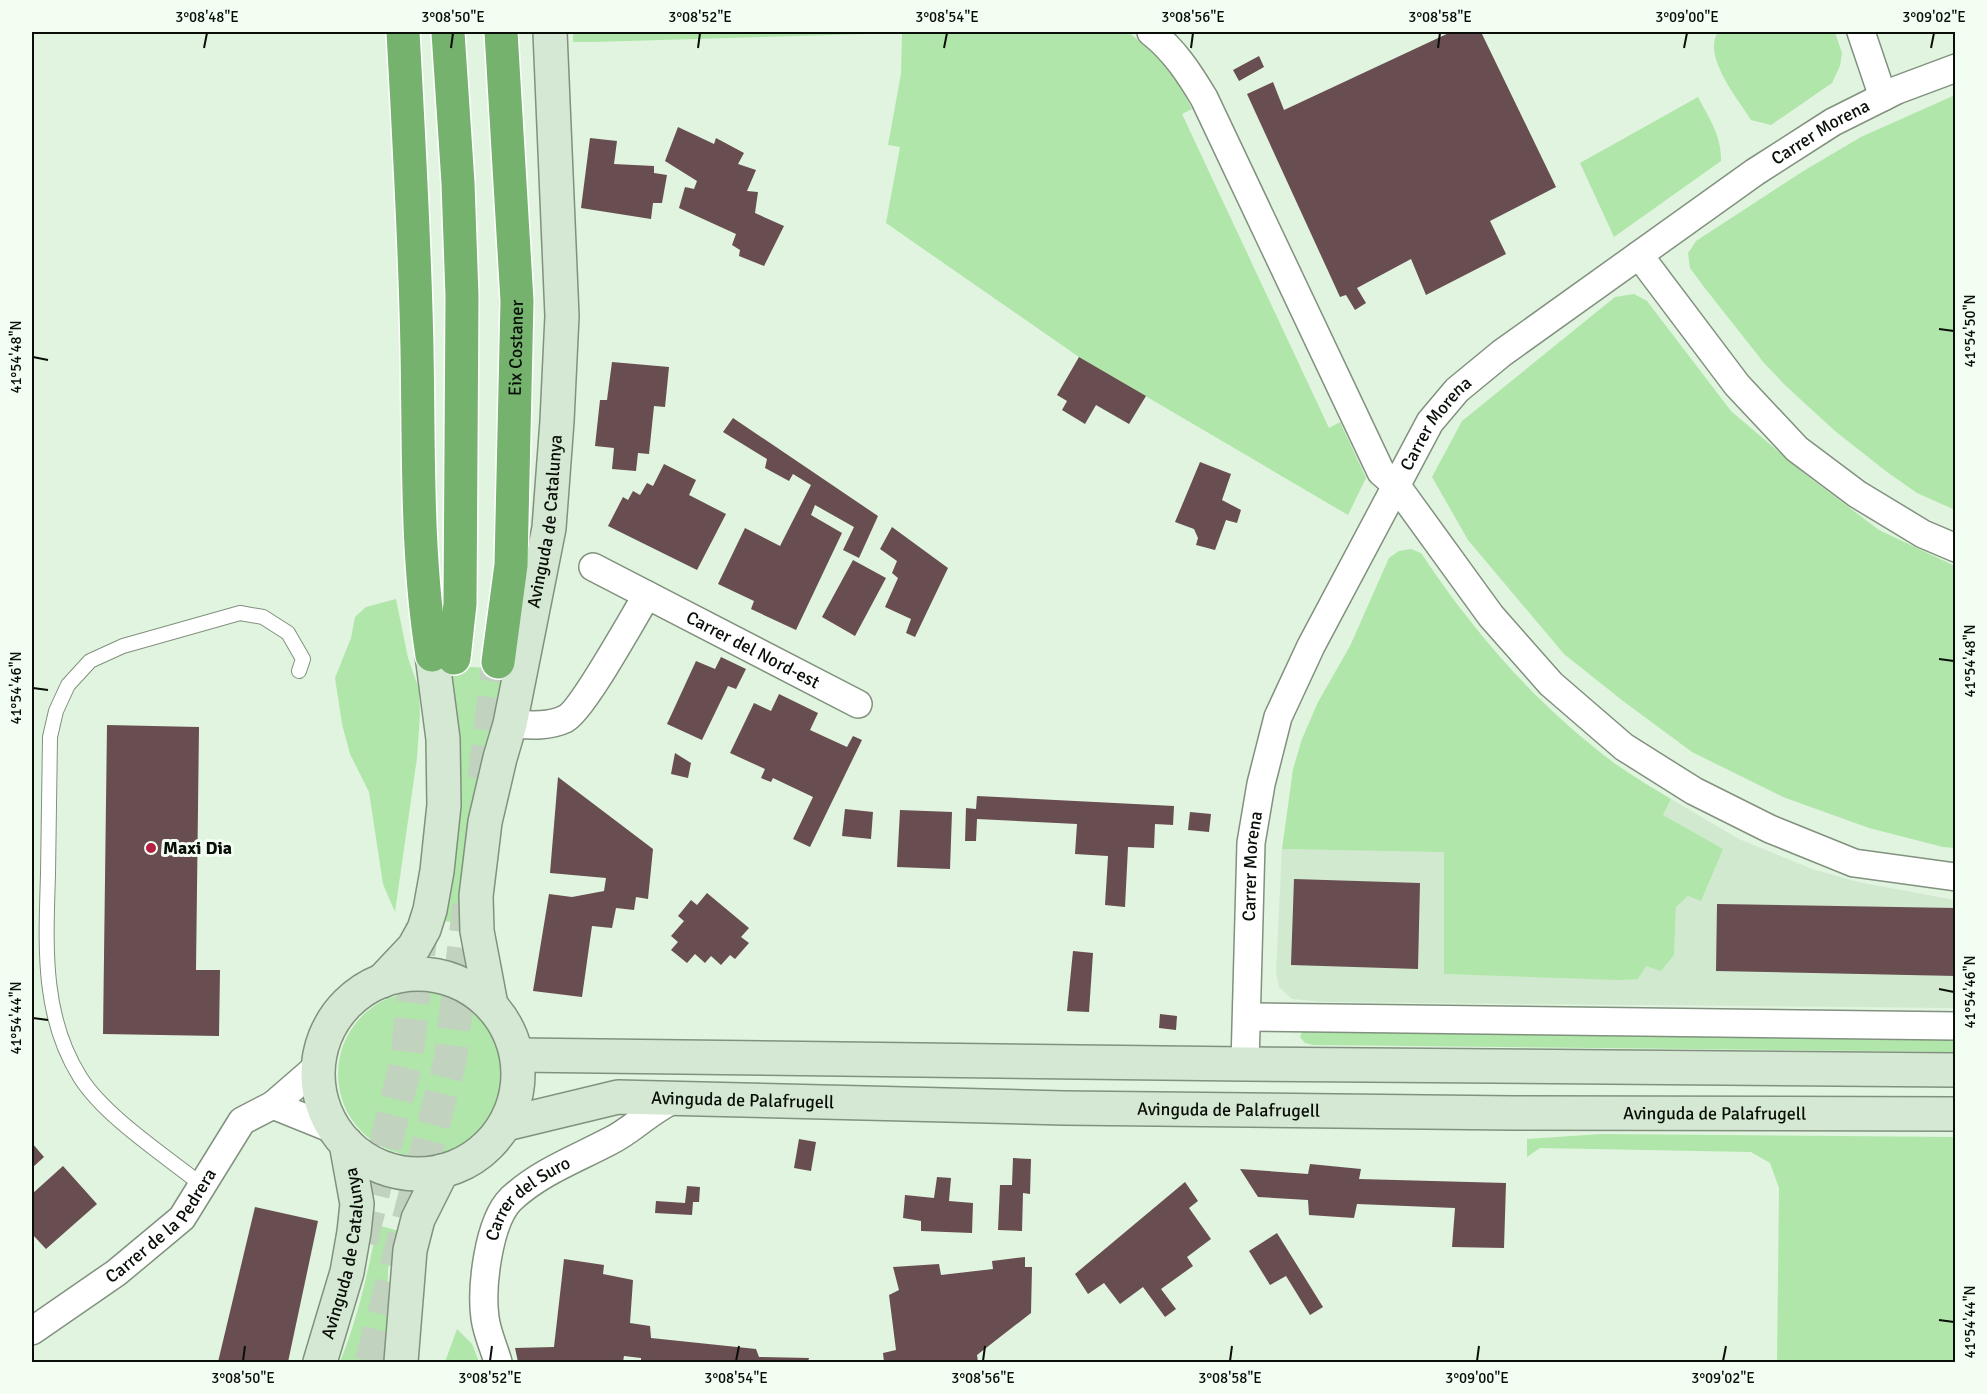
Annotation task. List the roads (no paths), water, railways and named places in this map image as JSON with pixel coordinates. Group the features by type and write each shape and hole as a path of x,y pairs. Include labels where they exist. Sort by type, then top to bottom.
{"highway":[{"path":"403,32 412,193 422,583 443,656"},
{"path":"443,656 460,604 462,308 458,183 448,32"},
{"name":"Eix Costaner","path":"498,662 511,565 517,302 501,32"}],"main road":[{"name":"Avinguda de Catalunya","path":"491,1005 477,931 476,896 484,822 510,724 549,528 557,421 562,316 550,32"},
{"path":"382,981 414,947 424,929 430,910 444,805 443,750 438,693 443,656"},
{"path":"431,975 464,984 491,1005 507,1028 517,1055 519,1072 518,1090 506,1124 485,1149 472,1159 442,1171 421,1174 400,1173 380,1167 362,1157 340,1136 321,1099 318,1065 322,1044 331,1024 345,1006 362,991 398,976 431,975"},
{"path":"517,1055 1956,1070"},
{"name":"Avinguda de Palafrugell","path":"506,1124 618,1098 1064,1108 1514,1113 1956,1114"},
{"name":"Avinguda de Catalunya","path":"320,1362 347,1272 357,1204 340,1136"},
{"path":"401,1362 410,1250 418,1219 442,1171"}],"street":[{"path":"1151,32 1168,45 1204,98 1381,472 1396,485 1491,616 1551,684 1624,747 1694,791 1770,829 1854,863 1956,877"},
{"path":"1861,32 1883,97"},
{"name":"Carrer Morena","path":"1247,1017 1251,843 1261,784 1278,717 1311,646 1430,422 1458,390 1502,353 1755,172 1833,122 1897,90 1956,68"},
{"path":"1639,255 1737,385 1797,449 1857,494 1923,534 1956,548"},
{"name":"Carrer del Nord-est","path":"593,567 858,704"},
{"path":"510,724 544,726 567,718 590,689 647,595"},
{"path":"1245,1064 1247,1017 1956,1026"},
{"name":"Carrer de la Pedrera","path":"32,1331 116,1273 183,1218 242,1121 273,1105 318,1065"},
{"name":"Carrer del Suro","path":"498,1362 486,1322 483,1300 492,1237 504,1208 510,1200 548,1172 617,1138 667,1102 676,1099"},
{"path":"273,1105 340,1136"}],"lane":[{"path":"203,1186 113,1115 81,1079 68,1054 51,1004 46,961 50,737 56,711 68,685 90,661 123,646 240,613 262,617 288,633 303,659 299,671"}],"tunnel":[{"path":"484,779 498,662"},
{"path":"371,1362 450,1061 469,905"},
{"path":"361,1242 406,1063 422,925"}],"place":[{"name":"Maxi Dia","path":"151,848"}]}
